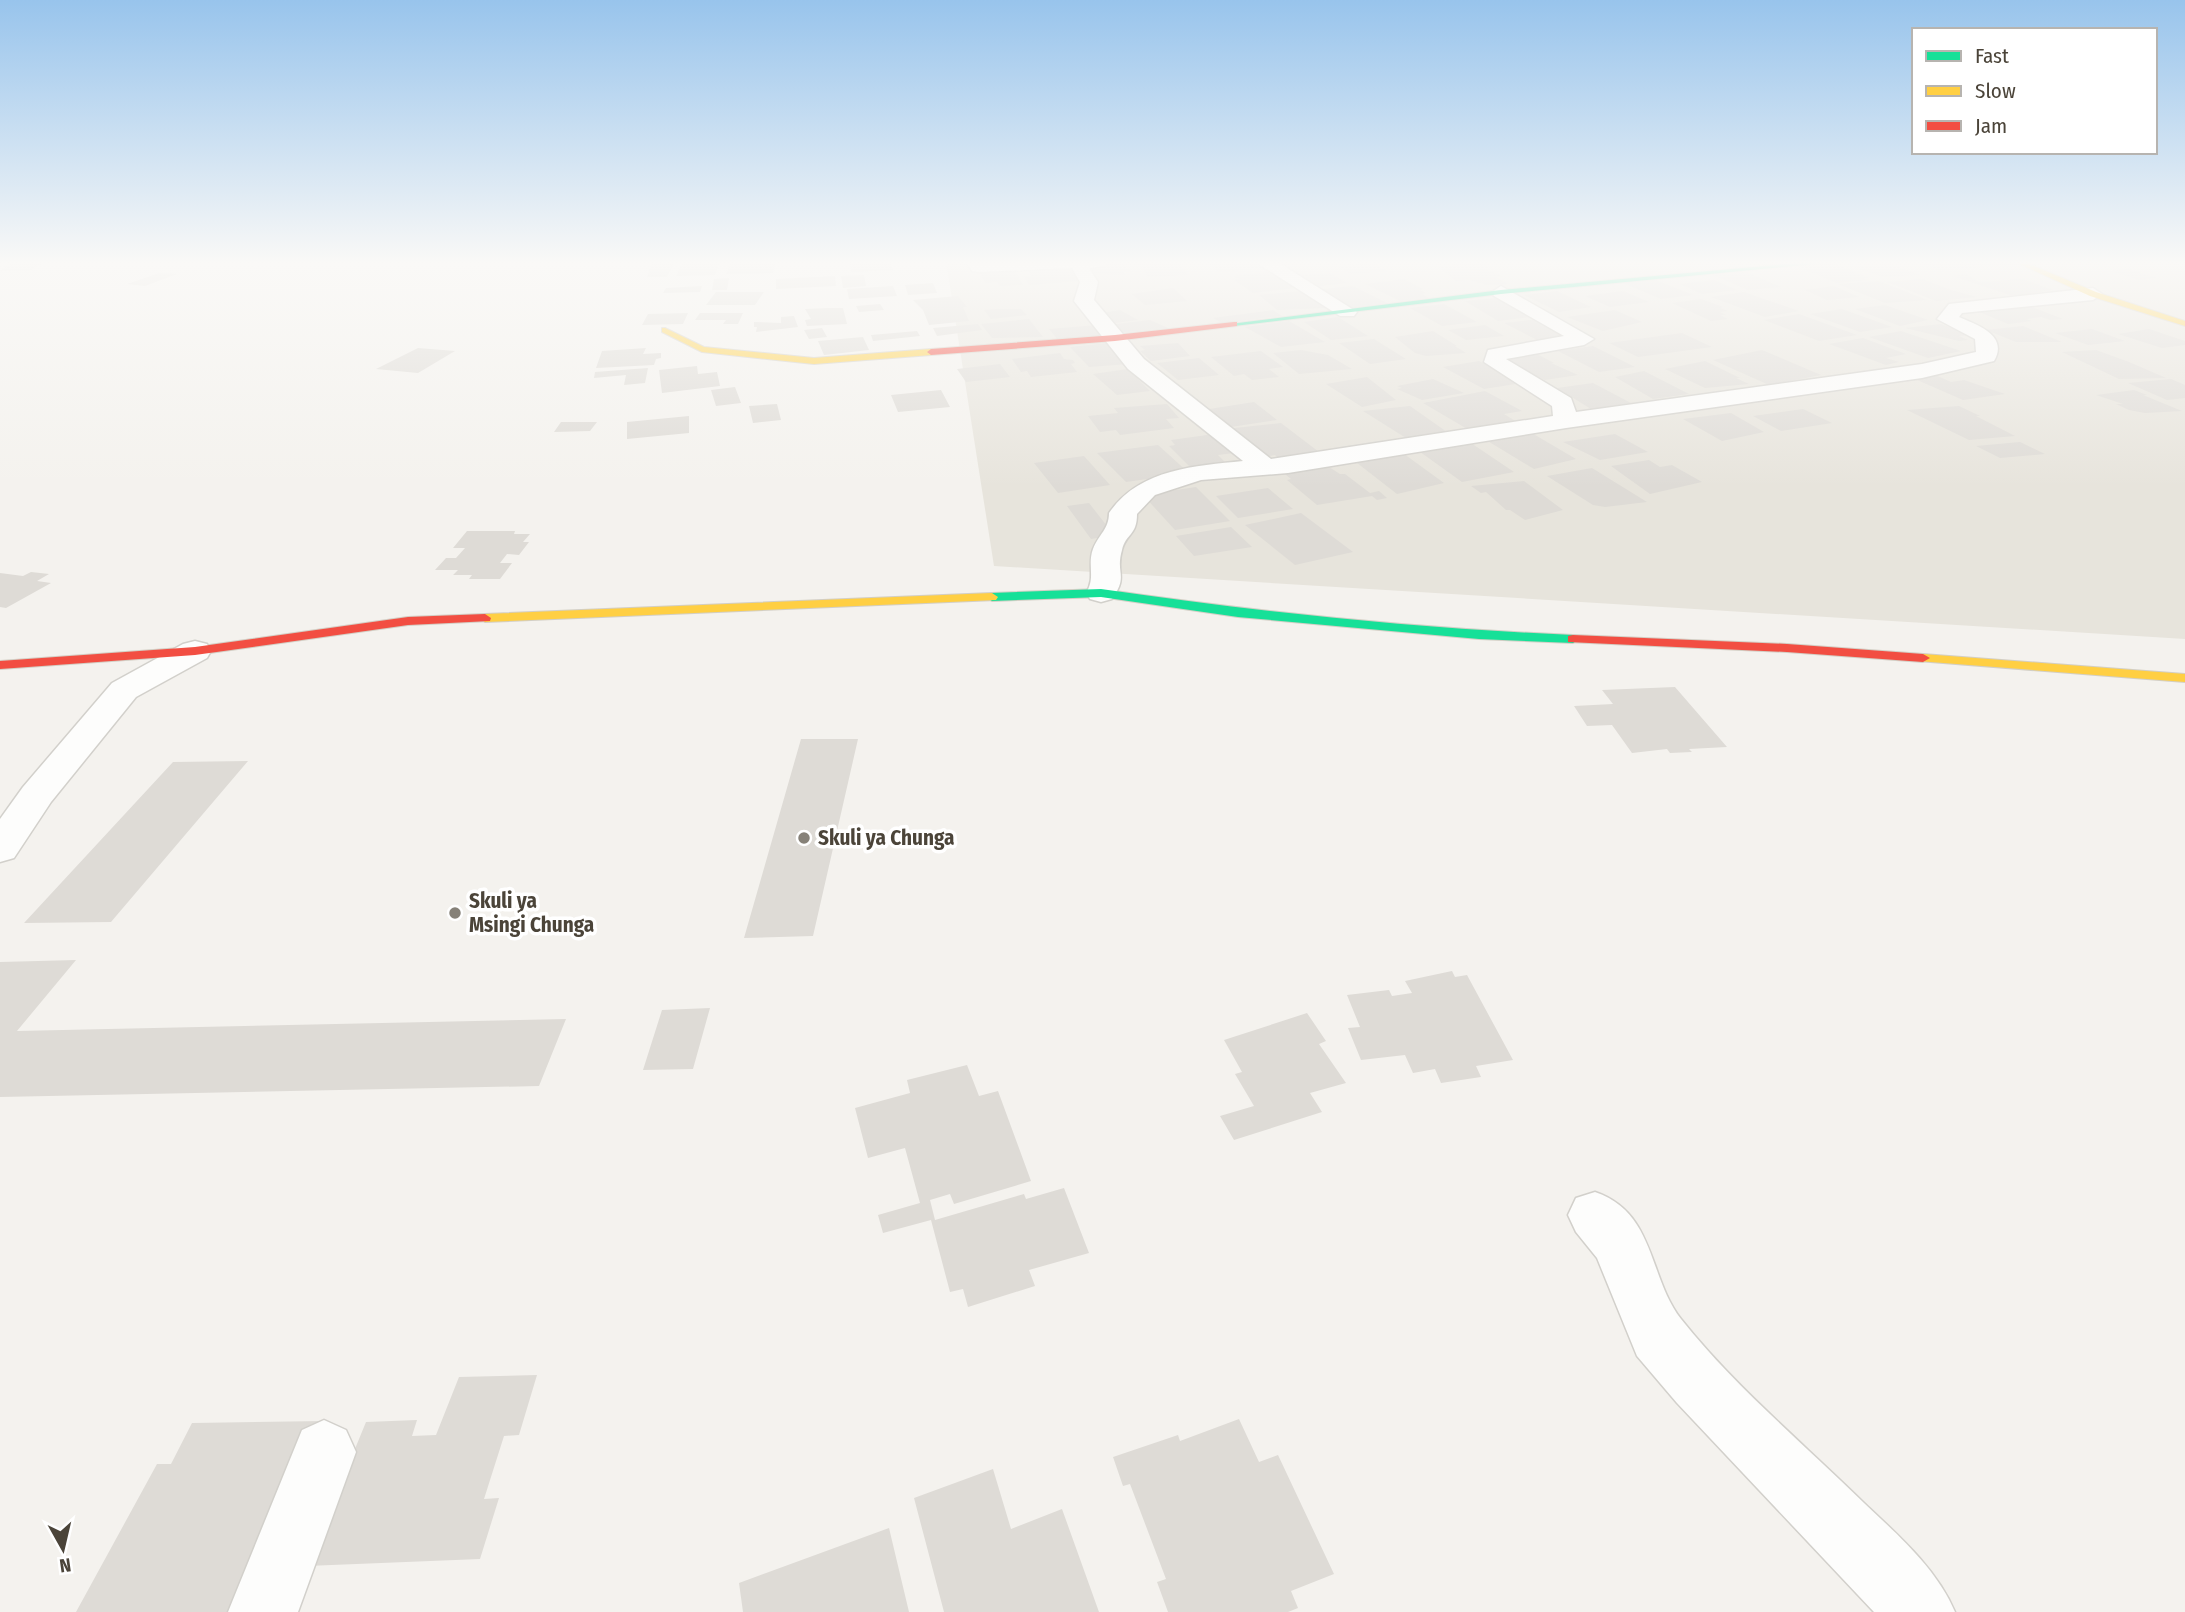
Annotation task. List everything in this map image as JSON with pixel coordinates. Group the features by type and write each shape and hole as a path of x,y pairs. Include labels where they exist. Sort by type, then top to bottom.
{"street":[{"path":"677,336 702,349 814,361 1131,336"},
{"path":"1566,421 1563,403 1495,362 1495,354 1584,339 1579,336"},
{"path":"1101,593 1108,583 1105,558 1109,540 1123,528 1123,513 1136,496 1146,489 1198,473 1301,463 1566,421 1922,371 1986,356 1987,342 1983,336"},
{"path":"1115,338 1136,364 1264,466"},
{"path":"0,665 195,651 408,621 1101,593 1238,613 1479,635 1787,648 2185,678"},
{"path":"0,849 36,795 124,691 195,651"},
{"path":"1595,1215 1619,1244 1658,1336 1698,1382 1860,1545 1920,1612"},
{"path":"263,1612 324,1452"}],"shaded area":[{"path":"958,336 2185,336 2185,639 994,566"}],"building":[{"path":"807,336 827,337 809,339"},
{"path":"871,336 918,336 873,341"},
{"path":"991,336 1043,337 992,338"},
{"path":"1055,336 1096,336 1058,340"},
{"path":"1262,336 1315,336 1325,342 1281,347"},
{"path":"1325,336 1366,336 1331,340"},
{"path":"1441,336 1466,353 1426,356 1415,353 1395,337"},
{"path":"1459,336 1502,336 1466,340"},
{"path":"1530,336 1567,336 1572,339 1541,342"},
{"path":"1658,336 1689,336 1712,347 1638,357 1609,343"},
{"path":"1806,336 1849,336 1819,341"},
{"path":"1917,336 1961,351 1928,358 1869,337"},
{"path":"1939,336 1960,336 1968,340 1959,341"},
{"path":"2002,336 2048,336 2062,342 2016,342"},
{"path":"2064,336 2112,336 2125,341 2088,345"},
{"path":"2125,336 2171,336 2185,341 2185,345 2162,348"},
{"path":"863,337 869,350 824,355 818,341"},
{"path":"1863,338 1906,354 1886,358 1899,362 1886,365 1829,344"},
{"path":"1374,339 1406,359 1370,364 1339,343"},
{"path":"1107,343 1129,364 1089,367 1070,347"},
{"path":"1178,343 1190,356 1151,361 1140,351 1145,350 1140,346"},
{"path":"1593,346 1635,367 1599,372 1558,351"},
{"path":"418,348 455,351 418,373 376,369"},
{"path":"646,348 643,354 661,353 661,358 656,359 654,365 596,368 602,351"},
{"path":"1301,350 1328,355 1352,369 1299,374 1273,353"},
{"path":"1762,350 1821,375 1769,385 1713,360"},
{"path":"2096,350 2166,378 2119,379 2062,352"},
{"path":"1261,351 1283,367 1269,369 1279,377 1252,380 1244,374 1234,376 1211,357"},
{"path":"1060,353 1064,359 1073,360 1075,363 1071,364 1077,372 1031,377 1027,371 1021,372 1012,359"},
{"path":"1535,353 1578,375 1545,380 1499,359"},
{"path":"1199,358 1219,375 1178,380 1157,363"},
{"path":"1479,361 1522,383 1484,389 1443,367"},
{"path":"1705,361 1749,384 1705,388 1665,369"},
{"path":"1000,364 1010,377 966,382 957,369"},
{"path":"697,366 698,374 717,372 720,386 662,393 659,370"},
{"path":"648,368 645,383 624,385 626,375 594,378 595,372"},
{"path":"1128,369 1150,391 1117,395 1093,374"},
{"path":"1644,371 1689,394 1653,399 1615,377"},
{"path":"1931,373 1951,382 1964,380 2005,394 1963,400 1908,376"},
{"path":"1367,377 1396,400 1362,407 1326,384"},
{"path":"1433,379 1464,393 1422,400 1397,389 1402,388 1397,386"},
{"path":"2171,379 2185,385 2185,398 2167,400 2128,383"},
{"path":"1593,383 1631,403 1591,409 1557,388"},
{"path":"735,387 741,403 716,406 711,390"},
{"path":"941,390 950,407 898,412 891,395"},
{"path":"2134,390 2182,411 2145,413 2129,410 2116,404 2123,404 2096,395"},
{"path":"1485,391 1522,411 1504,414 1517,422 1469,430 1423,403"},
{"path":"1254,402 1277,420 1224,428 1203,410"},
{"path":"777,404 781,420 753,423 749,406"},
{"path":"1167,404 1179,418 1166,419 1174,428 1120,435 1116,430 1100,432 1088,416 1118,413 1114,408"},
{"path":"1410,406 1447,432 1406,438 1363,411"},
{"path":"1959,406 2015,436 1969,440 1907,410"},
{"path":"1803,409 1832,423 1781,431 1753,416"},
{"path":"1731,413 1764,432 1722,441 1683,419"},
{"path":"689,416 689,433 627,439 627,422"},
{"path":"561,422 597,422 590,431 554,432"},
{"path":"1281,423 1319,452 1279,459 1275,455 1259,458 1225,429"},
{"path":"1530,432 1576,459 1534,469 1486,440"},
{"path":"1214,434 1234,453 1218,455 1227,464 1192,469 1169,446 1175,445 1171,440"},
{"path":"1615,434 1648,452 1600,460 1563,442"},
{"path":"1468,441 1514,472 1462,482 1416,449"},
{"path":"2020,442 2045,454 2000,458 1976,446"},
{"path":"1158,445 1189,473 1126,482 1097,453"},
{"path":"1400,451 1444,483 1397,494 1352,459"},
{"path":"1084,456 1110,485 1058,493 1034,463"},
{"path":"1649,460 1660,467 1672,465 1702,482 1650,494 1611,466"},
{"path":"1329,467 1345,474 1370,493 1379,491 1387,498 1377,500 1372,496 1317,505 1287,480 1291,479 1285,474"},
{"path":"1592,468 1647,502 1605,507 1593,505 1547,476"},
{"path":"1524,481 1563,510 1525,520 1506,510 1486,492 1481,493 1471,486"},
{"path":"1196,487 1230,521 1175,530 1143,495"},
{"path":"1268,488 1293,509 1238,518 1216,496"},
{"path":"1089,503 1114,535 1091,539 1067,506"},
{"path":"1301,513 1353,552 1295,565 1245,525"},
{"path":"1231,527 1252,547 1194,556 1176,536"},
{"path":"467,531 515,531 514,534 530,534 523,542 529,542 519,555 507,554 500,563 512,563 500,579 469,579 472,575 453,575 458,570 435,570 446,558 456,558 465,548 453,548"},
{"path":"31,572 49,574 37,581 51,583 6,608 0,607 0,573 23,576"},
{"path":"1675,687 1727,747 1689,749 1692,752 1670,753 1667,749 1632,753 1612,725 1587,726 1574,706 1613,704 1602,690"},
{"name":"Skuli ya Chunga","path":"801,739 858,739 813,936 744,938"},
{"path":"248,761 111,922 24,923 173,762"},
{"path":"76,960 17,1031 566,1019 539,1086 0,1097 0,962"},
{"path":"1452,971 1455,977 1467,975 1513,1060 1476,1066 1481,1077 1441,1083 1435,1069 1413,1073 1405,1055 1361,1060 1348,1028 1360,1027 1347,995 1389,990 1392,996 1412,993 1405,981"},
{"path":"710,1008 693,1069 643,1070 662,1010"},
{"path":"1307,1013 1326,1041 1319,1044 1346,1083 1310,1093 1322,1112 1234,1140 1220,1116 1254,1106 1235,1074 1242,1072 1224,1040"},
{"path":"967,1065 979,1096 998,1091 1031,1181 954,1204 950,1194 930,1200 935,1220 1024,1194 1026,1199 1064,1188 1089,1253 1029,1270 1035,1286 968,1307 963,1289 950,1292 931,1220 883,1233 878,1215 920,1203 905,1148 868,1158 855,1108 910,1093 907,1080"},
{"path":"537,1375 519,1435 504,1436 484,1499 499,1498 480,1559 307,1566 366,1422 417,1420 412,1436 436,1435 459,1377"},
{"path":"1239,1419 1259,1462 1278,1455 1334,1574 1291,1591 1298,1608 1288,1612 1168,1612 1157,1582 1166,1579 1130,1484 1123,1486 1113,1457 1178,1435 1180,1441"},
{"path":"325,1421 248,1612 76,1612 157,1464 171,1464 192,1423"},
{"path":"993,1469 1011,1529 1062,1509 1099,1612 944,1612 914,1498"},
{"path":"889,1528 909,1612 743,1612 739,1583"}],"traffic: fast":[{"path":"992,597 1101,593 1238,613 1479,635 1573,639"}],"traffic: slow":[{"path":"677,336 702,349 814,361 931,352"},
{"path":"485,618 992,597"},
{"path":"1923,658 2185,678"}],"traffic: jam":[{"path":"931,352 1130,336"},
{"path":"0,665 195,651 408,621 485,618"},
{"path":"1573,639 1787,648 1923,658"}],"place":[{"name":"Skuli ya Chunga","path":"804,838"},
{"name":"Skuli ya Msingi Chunga","path":"455,913"}]}
